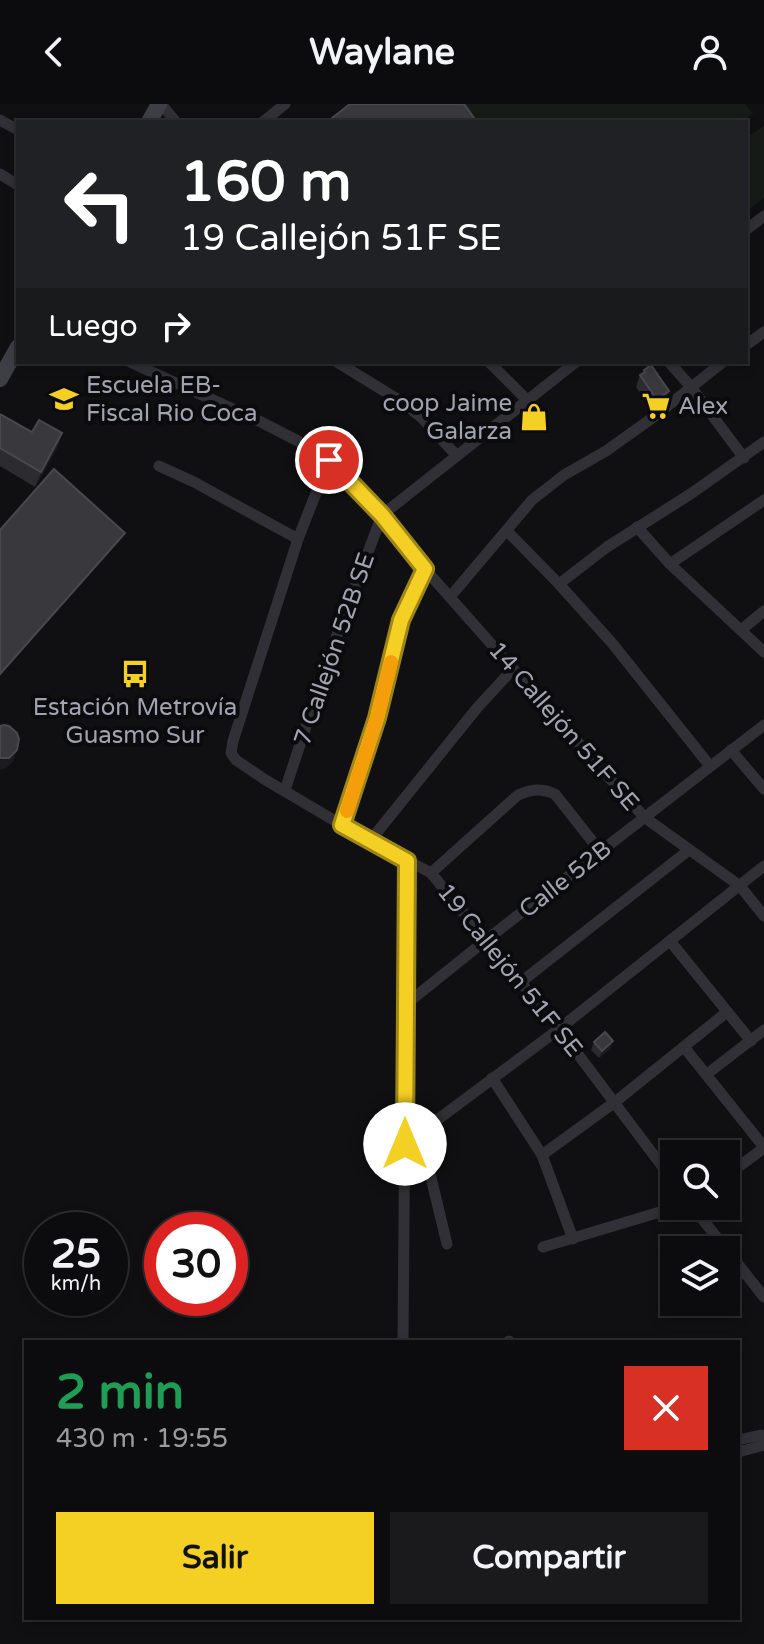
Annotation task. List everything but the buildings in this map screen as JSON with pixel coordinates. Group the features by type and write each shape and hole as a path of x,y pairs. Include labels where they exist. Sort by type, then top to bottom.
{"street":[{"path":"160,104 174,120"},
{"path":"265,120 285,104"},
{"path":"748,228 764,216"},
{"path":"0,379 16,351"},
{"name":"14 Callejón 51F SE","path":"134,364 259,421 329,460 382,515 425,569 644,817 740,886 764,916"},
{"path":"340,364 412,410 457,456"},
{"path":"491,364 527,400"},
{"path":"382,515 573,364"},
{"path":"671,364 744,458"},
{"path":"450,597 532,500 564,475 618,442 720,364"},
{"path":"559,584 637,527 764,442"},
{"path":"159,466 298,539 329,460"},
{"path":"670,564 764,500"},
{"name":"7 Callejón 52B SE","path":"285,790 331,651 382,515"},
{"path":"637,527 670,564 764,652"},
{"path":"507,531 612,643 710,766"},
{"name":"19 Callejón 51F SE","path":"298,539 231,753 236,760 264,779 431,873 559,1029 660,1163"},
{"path":"342,825 377,718 401,620 425,569"},
{"path":"741,630 764,611"},
{"path":"370,841 477,708 513,669"},
{"name":"Calle 52B","path":"405,1005 764,725"},
{"path":"731,750 764,789"},
{"path":"431,873 518,795 530,790 544,789 555,794 600,851"},
{"path":"521,982 689,850"},
{"path":"403,1340 407,861"},
{"path":"405,1144 559,1029 764,866"},
{"path":"670,941 751,1041"},
{"path":"542,1155 615,1102 727,1012"},
{"path":"707,1074 764,1030"},
{"path":"684,1047 764,1147 740,1165"},
{"path":"492,1078 542,1155 573,1239"},
{"path":"420,1132 447,1244"},
{"path":"543,1247 660,1212"},
{"path":"703,1220 764,1297"},
{"path":"740,1440 764,1436"},
{"path":"740,1451 764,1445"}],"shaded area":[{"path":"455,104 745,104 753,114 745,120 467,120"},
{"path":"764,126 764,198 748,210 748,137"}],"slow traffic":[{"path":"347,811 377,718 391,662"}],"place":[{"name":"Escuela EB- Fiscal Rio Coca","path":"64,399"},
{"name":"Alex","path":"656,406"},
{"name":"coop Jaime Galarza","path":"534,417"},
{"name":"Estación Metrovía Guasmo Sur","path":"135,674"}],"route":[{"path":"329,460 382,515 425,569 401,620 377,718 342,825 407,861 405,1144"}]}
